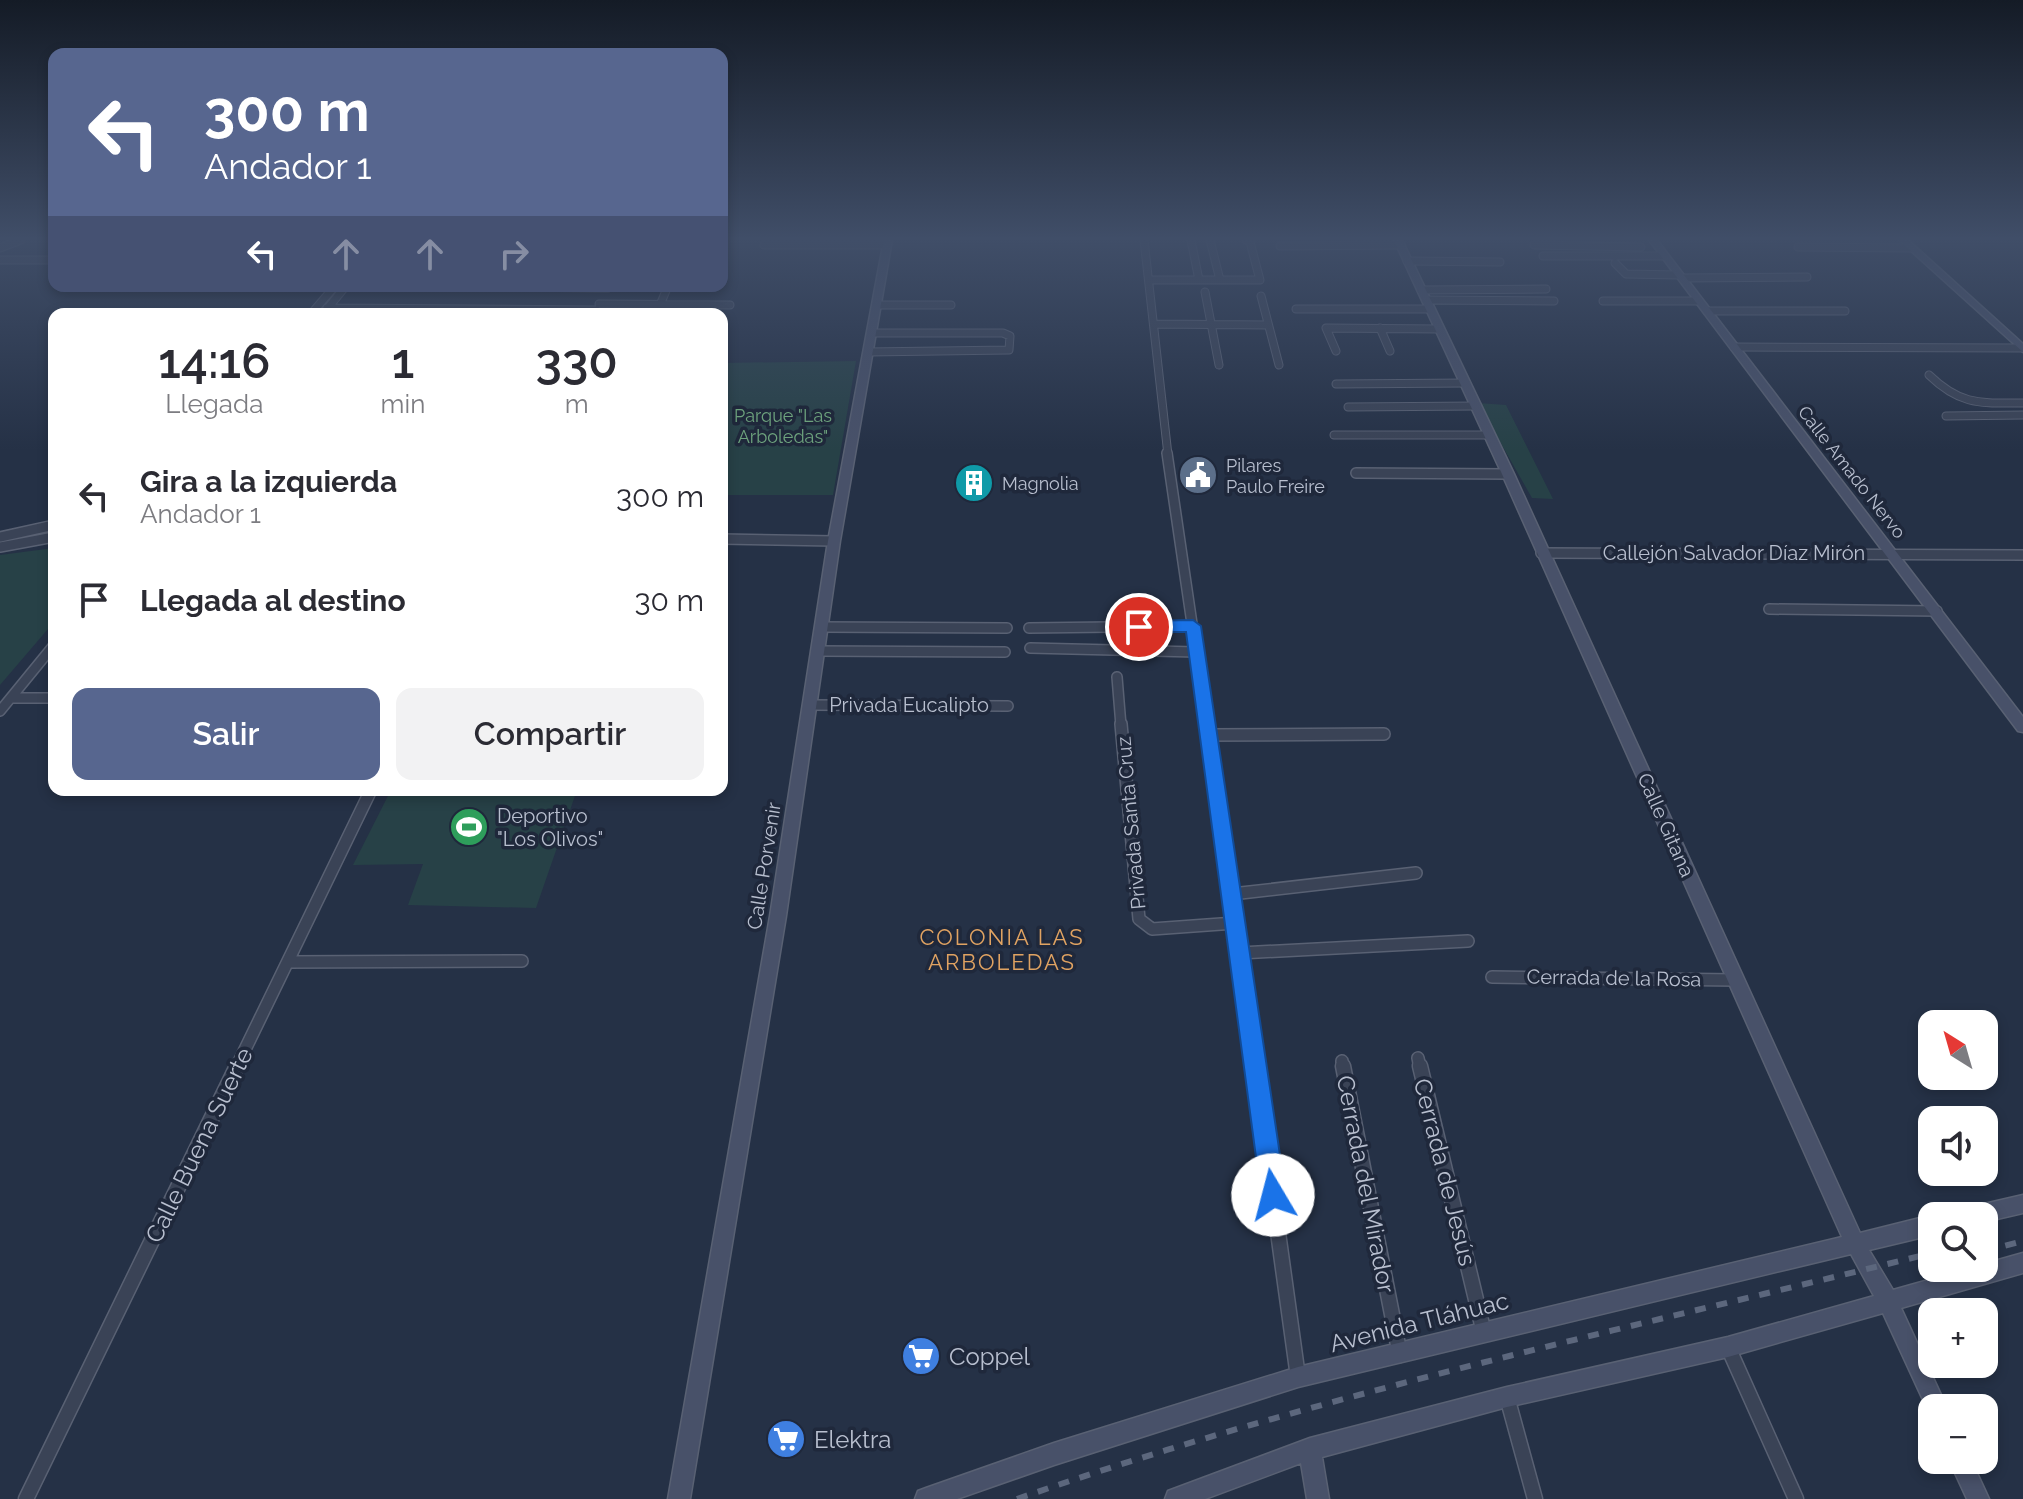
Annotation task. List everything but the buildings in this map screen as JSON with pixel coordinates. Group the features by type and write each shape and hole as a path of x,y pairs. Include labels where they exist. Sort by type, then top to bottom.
{"street":[{"name":"Calle Porvenir","path":"679,1499 778,916 834,541 875,310"},
{"path":"1153,310 1173,505 1232,894 1298,1377"},
{"path":"1209,310 1219,365"},
{"path":"1264,310 1279,365"},
{"name":"Calle Gitana","path":"1430,310 1508,474 1541,553 1855,1243 1889,1303 1931,1394"},
{"name":"Calle Amado Nervo","path":"1707,310 2023,727"},
{"path":"1815,310 1845,311"},
{"path":"1981,310 2023,348"},
{"path":"1155,324 1268,325"},
{"path":"1336,351 1326,328 1439,329"},
{"path":"1380,328 1390,351"},
{"path":"868,352 1009,350 1010,336 1003,333 872,333"},
{"path":"1734,347 2023,348"},
{"path":"1929,375 1949,396 1959,400 2023,403"},
{"path":"1336,384 1466,383"},
{"path":"1348,407 1477,406"},
{"path":"1946,416 2023,415"},
{"path":"1334,435 1490,435"},
{"path":"1356,473 1508,474"},
{"path":"0,537 48,526"},
{"path":"0,547 48,538"},
{"path":"728,539 834,541"},
{"name":"Callejón Salvador Díaz Mirón","path":"1541,553 2023,555"},
{"path":"1769,609 1937,611"},
{"path":"1029,628 1193,626"},
{"path":"822,627 1007,628"},
{"path":"1030,648 1196,652"},
{"path":"818,651 1005,652"},
{"path":"0,711 48,652"},
{"name":"Privada Santa Cruz","path":"1117,677 1139,919 1152,929 1235,923"},
{"path":"11,698 48,698"},
{"name":"Privada Eucalipto","path":"810,705 1008,706"},
{"path":"1207,735 1384,734"},
{"name":"Calle Buena Suerte","path":"26,1499 368,796"},
{"path":"1232,894 1416,873"},
{"path":"1240,953 1468,941"},
{"path":"288,962 522,961"},
{"name":"Cerrada de la Rosa","path":"1492,977 1736,980"},
{"name":"Cerrada de Jesús","path":"1418,1058 1484,1333"},
{"name":"Cerrada del Mirador","path":"1342,1061 1400,1355"},
{"path":"1998,1210 2023,1204"},
{"name":"Avenida Tláhuac","path":"926,1499 996,1473 1298,1377 1918,1228"},
{"path":"1176,1499 1310,1449 1507,1397 1728,1347 2023,1263"},
{"path":"1728,1347 1796,1499"},
{"path":"1507,1397 1535,1499"},
{"path":"1310,1449 1318,1499"},
{"path":"1966,1474 1978,1499"}],"green space":[{"name":"Parque \"Las Arboledas\"","path":"856,361 833,495 728,495 728,363"},
{"path":"1478,403 1506,405 1553,499 1532,498"},
{"path":"48,549 48,629 0,685 0,555"},
{"name":"Deportivo \"Los Olivos\"","path":"388,796 575,796 536,908 408,905 423,864 353,865"}],"railway":[{"path":"1998,1247 2023,1241"},
{"path":"1017,1499 1243,1427 1357,1396 1918,1256"}],"place":[{"name":"Pilares Paulo Freire","path":"1198,475"},
{"name":"Magnolia","path":"974,483"},
{"name":"Deportivo \"Los Olivos\"","path":"469,827"},
{"name":"Coppel","path":"921,1356"},
{"name":"Elektra","path":"786,1439"}],"district":[{"name":"COLONIA LAS ARBOLEDAS","path":"1002,950"}],"route":[{"path":"1139,627 1193,626 1273,1195"}]}
